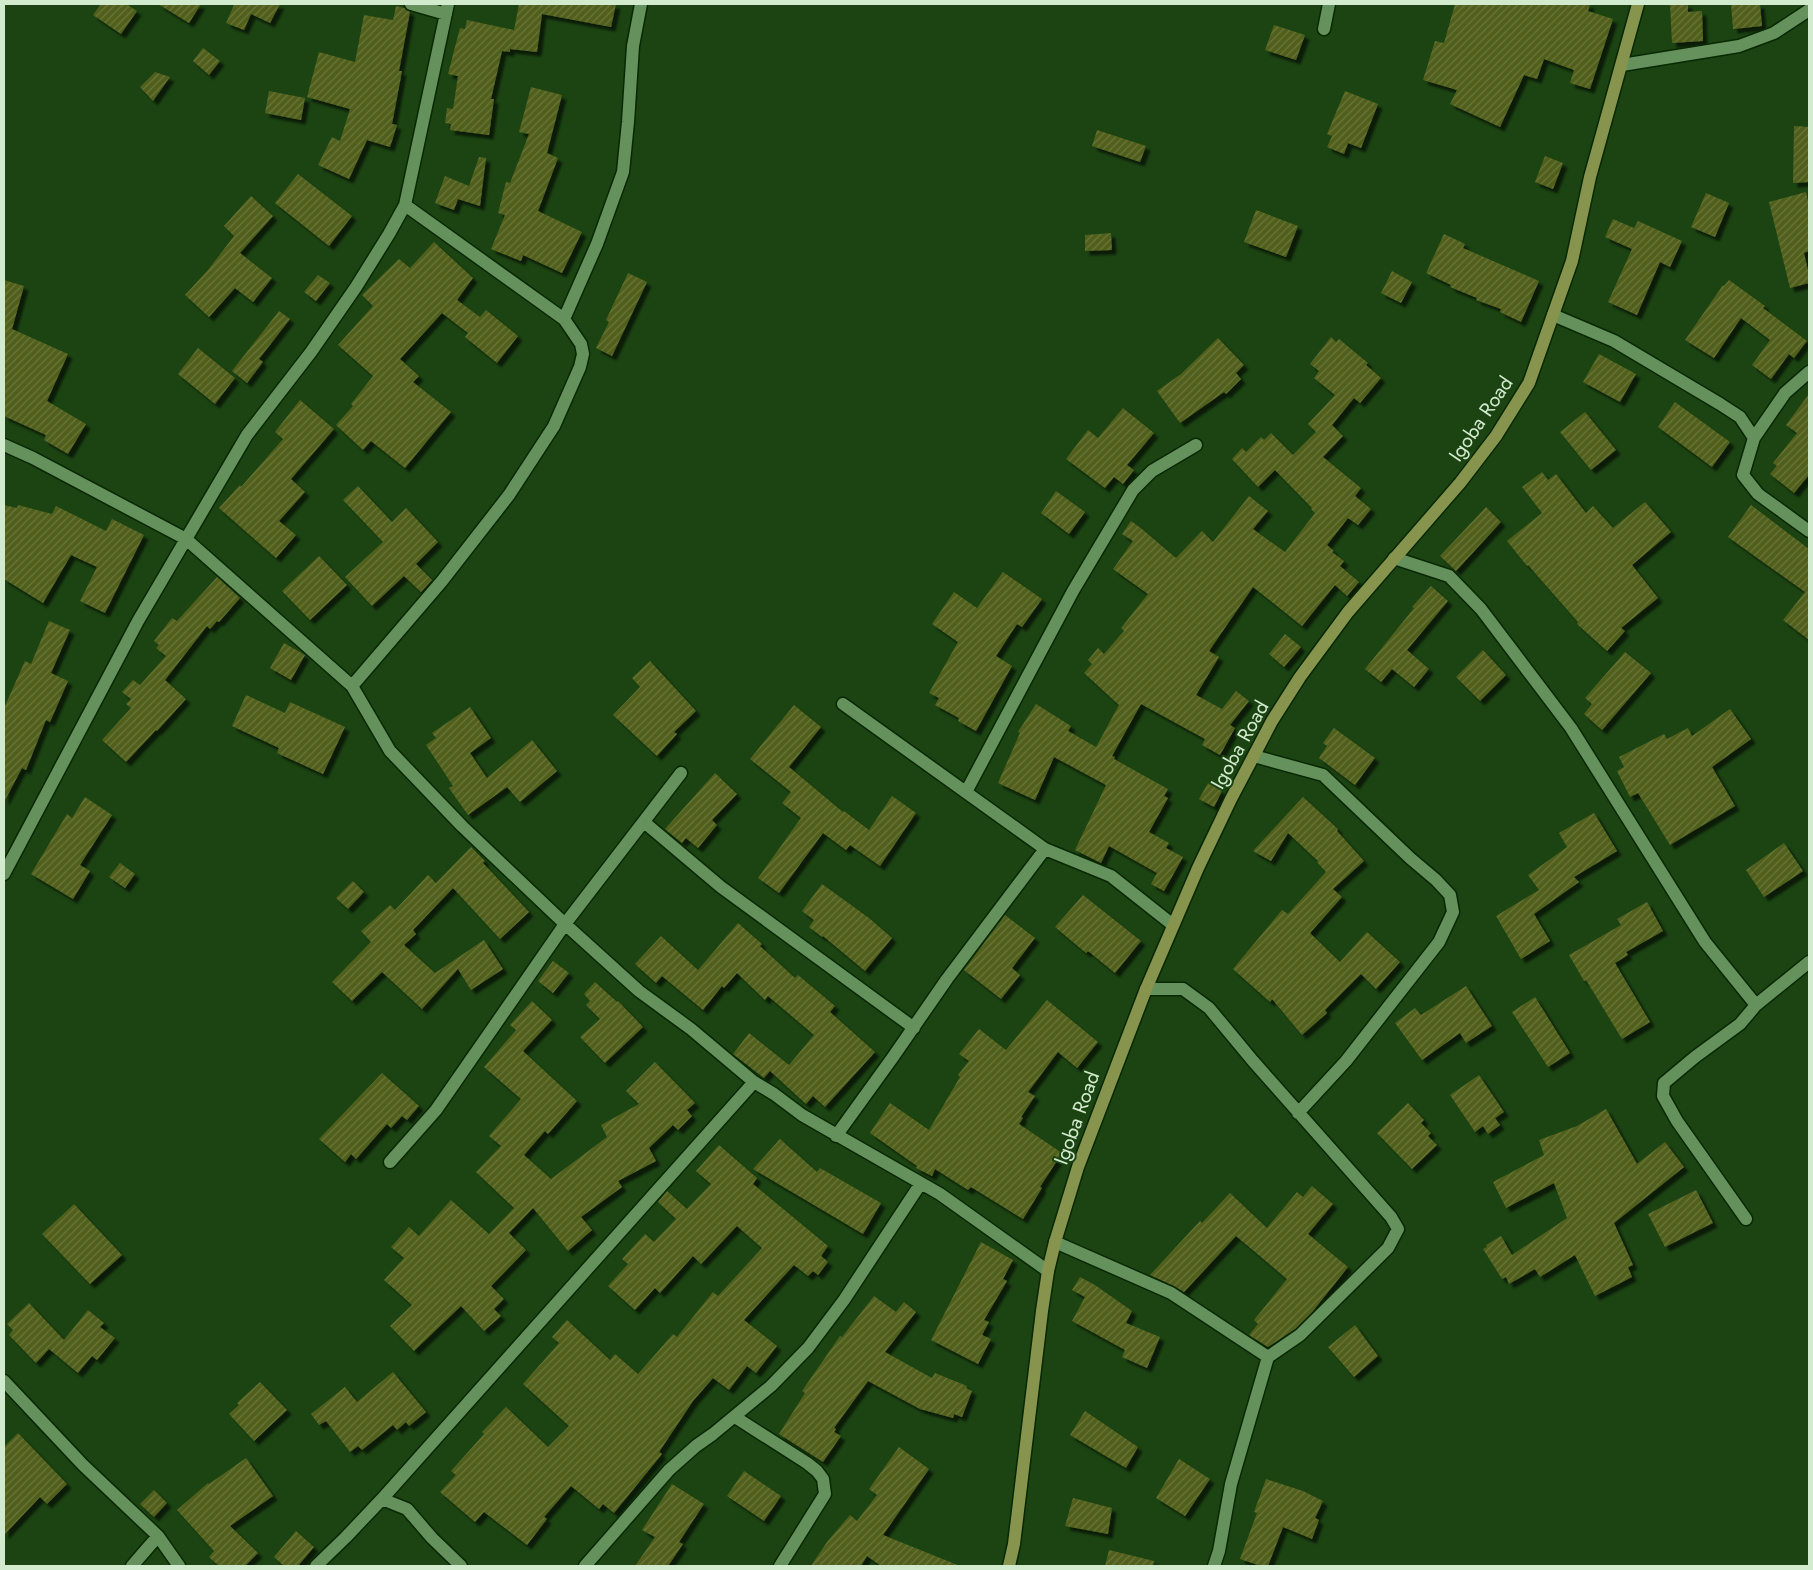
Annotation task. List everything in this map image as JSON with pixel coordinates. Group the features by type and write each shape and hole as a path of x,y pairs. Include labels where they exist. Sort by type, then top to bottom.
{"street":[{"path":"4,874 138,621 247,435 310,352 356,287 405,204 447,9 411,4"},
{"path":"564,319 597,244 623,172 633,46 642,4"},
{"path":"1324,29 1329,4"},
{"name":"Igoba Road","path":"1009,1566 1015,1534 1048,1271 1078,1167 1146,989 1231,799 1272,721 1300,677 1348,612 1460,483 1496,436 1529,383 1572,261 1590,177 1638,4"},
{"path":"1622,65 1739,46 1774,33 1809,10"},
{"path":"352,686 442,581 509,495 554,426 580,367 583,354 581,344 564,319 405,204"},
{"path":"1553,315 1614,341 1720,404 1740,417 1754,438"},
{"path":"1809,372 1785,393 1754,438 1743,475 1758,494 1809,531"},
{"path":"4,445 33,458 186,539 352,686 390,751 462,826 564,924 639,991 691,1029 754,1082 802,1115 940,1194 1048,1271"},
{"path":"966,792 1073,591 1133,490 1152,471 1196,445"},
{"path":"1394,558 1449,576 1481,609 1571,728 1705,942 1756,1005"},
{"path":"843,704 1045,849 1111,876 1173,925"},
{"path":"1254,756 1323,776 1436,880 1450,895 1453,912 1439,942 1346,1061 1298,1113"},
{"path":"390,1162 436,1110 564,924 681,773"},
{"path":"644,822 721,887 914,1028"},
{"path":"836,1136 947,979 1045,849"},
{"path":"1746,1219 1677,1121 1663,1096 1664,1083 1695,1057 1740,1024 1756,1005 1809,962"},
{"path":"1146,989 1184,989 1209,1008 1298,1113 1386,1211 1398,1229 1388,1248 1300,1335 1268,1357 1231,1484 1219,1551 1214,1566"},
{"path":"316,1566 382,1499 754,1082"},
{"path":"586,1566 670,1470 696,1446 735,1417 771,1386 808,1348 844,1300 921,1183"},
{"path":"1055,1242 1171,1293 1268,1357"},
{"path":"6,1388 158,1536 180,1566"},
{"path":"735,1417 807,1463 823,1480 825,1494 780,1566"},
{"path":"382,1499 407,1509 432,1538 461,1566"},
{"path":"132,1566 158,1536"}],"building":[{"path":"101,4 126,4 137,11 121,34 93,15"},
{"path":"158,4 201,4 189,23"},
{"path":"231,4 280,4 270,23 251,14 244,30 226,23 234,5"},
{"path":"519,4 616,4 611,27 542,14 537,52 510,49 510,52 502,51 491,99 494,99 489,135 450,130 451,124 445,123 447,108 453,109 458,76 448,74 460,28 465,29 467,20 514,30"},
{"path":"1455,4 1590,4 1588,11 1613,19 1590,89 1570,83 1574,70 1544,59 1537,79 1524,75 1500,127 1450,104 1457,90 1423,80 1435,41 1444,43"},
{"path":"1670,4 1688,4 1688,12 1702,11 1703,41 1672,43"},
{"path":"1731,4 1760,4 1762,26 1733,29"},
{"path":"396,6 410,12 392,124 397,125 390,147 367,140 349,179 318,165 332,137 340,141 350,109 307,97 319,52 355,62 364,15 393,20"},
{"path":"1274,25 1305,35 1296,60 1265,50"},
{"path":"203,48 220,61 209,75 193,61"},
{"path":"155,72 170,77 153,101 140,87"},
{"path":"531,87 562,95 547,153 558,158 538,211 582,232 562,273 523,255 521,261 491,249 505,215 498,213 506,182 510,183 529,134 519,132"},
{"path":"269,91 305,98 301,120 265,113"},
{"path":"1345,91 1378,104 1361,148 1348,143 1344,154 1327,147 1332,136 1327,134"},
{"path":"1794,126 1809,127 1809,182 1793,183"},
{"path":"1097,130 1146,146 1140,162 1092,146"},
{"path":"1545,156 1563,163 1553,189 1535,182"},
{"path":"479,157 486,158 480,206 458,199 454,210 435,203 445,176 469,186"},
{"path":"298,174 352,216 329,246 275,203"},
{"path":"1806,192 1809,205 1809,251 1804,253 1809,283 1790,288 1769,202"},
{"path":"1706,193 1729,203 1715,237 1691,227"},
{"path":"251,196 273,216 240,253 272,278 253,302 235,288 209,317 185,295 208,270 234,236 224,226"},
{"path":"1256,210 1298,226 1286,257 1244,242"},
{"path":"1613,219 1634,228 1638,221 1682,241 1670,267 1660,262 1637,315 1608,302 1632,249 1605,237"},
{"path":"1111,233 1112,250 1085,251 1085,235"},
{"path":"1444,234 1465,244 1463,248 1539,281 1521,322 1500,312 1501,309 1476,300 1477,298 1450,287 1451,285 1426,273"},
{"path":"434,242 473,278 457,300 480,317 486,310 518,336 497,363 465,337 468,333 442,313 400,359 419,376 413,382 451,412 405,468 371,441 363,450 336,425 353,406 351,404 373,376 338,345 373,306 362,295 399,259 410,268"},
{"path":"1392,271 1412,282 1401,303 1381,293"},
{"path":"628,273 647,282 612,356 596,348 609,322 606,320"},
{"path":"318,275 330,283 316,301 304,292"},
{"path":"4,280 24,286 12,329 68,354 47,401 86,424 68,454 44,440 46,435 4,416"},
{"path":"1729,280 1765,306 1763,308 1807,341 1794,358 1789,354 1771,379 1752,365 1770,340 1741,318 1714,358 1685,340 1723,285"},
{"path":"279,311 290,319 259,359 263,362 247,383 232,371"},
{"path":"1331,337 1336,342 1339,339 1368,363 1366,365 1381,378 1360,403 1354,398 1332,425 1343,436 1323,457 1361,488 1355,496 1371,509 1358,525 1348,518 1327,545 1334,551 1332,552 1344,561 1340,566 1359,582 1347,596 1335,585 1302,626 1253,587 1209,651 1219,657 1196,695 1222,709 1236,691 1249,701 1230,725 1235,728 1220,755 1202,745 1205,739 1141,704 1112,756 1115,757 1114,759 1168,789 1164,796 1168,798 1149,832 1169,843 1166,848 1183,857 1164,891 1151,884 1157,873 1109,846 1101,863 1075,850 1106,785 1054,757 1035,800 998,783 1020,733 1018,732 1036,704 1071,726 1068,731 1096,747 1119,705 1084,673 1092,664 1088,660 1098,648 1104,654 1124,631 1121,628 1148,594 1113,569 1133,541 1122,534 1131,521 1176,558 1202,531 1213,542 1249,496 1268,511 1253,529 1285,552 1315,513 1275,470 1258,487 1232,459 1242,448 1246,452 1261,437 1264,440 1271,433 1293,455 1316,432 1308,424 1335,395 1314,378 1319,371 1310,364"},
{"path":"1218,338 1244,365 1236,373 1241,379 1226,394 1224,392 1180,423 1157,391 1181,374"},
{"path":"198,348 235,378 215,404 178,374"},
{"path":"1599,354 1636,374 1620,402 1583,382"},
{"path":"1809,394 1809,475 1794,493 1770,474 1777,466 1773,463 1797,433 1786,425"},
{"path":"300,400 334,429 291,479 305,492 279,521 296,535 276,558 219,508 240,485 241,487 283,439 275,432"},
{"path":"1675,402 1730,442 1712,467 1658,427"},
{"path":"1123,408 1154,433 1127,465 1134,470 1123,484 1114,477 1105,488 1066,459 1088,430 1098,438"},
{"path":"1585,412 1616,450 1591,470 1560,432"},
{"path":"1542,472 1548,480 1556,474 1586,513 1593,506 1613,528 1645,502 1671,532 1632,565 1658,598 1621,628 1625,631 1607,651 1577,624 1578,622 1507,541 1542,513 1522,487"},
{"path":"358,486 392,522 406,508 438,542 416,564 432,580 421,592 404,576 372,606 345,577 383,542 343,500"},
{"path":"1056,491 1085,512 1069,534 1041,513"},
{"path":"4,505 17,508 18,505 52,514 56,506 106,531 112,519 144,535 105,613 80,601 97,567 71,555 43,603 4,579"},
{"path":"1751,505 1809,549 1809,640 1783,620 1805,592 1728,537"},
{"path":"1486,507 1501,522 1456,571 1440,556"},
{"path":"319,556 347,585 310,620 282,591"},
{"path":"1003,572 1042,599 1022,627 1017,624 996,656 1012,666 976,731 958,721 959,718 935,705 939,698 929,693 958,642 932,624 954,592 977,608"},
{"path":"217,577 240,598 219,622 217,621 210,629 207,626 165,680 186,699 126,762 102,740 131,708 126,704 131,699 122,692 133,680 140,685 166,656 156,648 159,645 154,641 172,618 177,621"},
{"path":"1431,586 1448,601 1407,650 1429,669 1414,687 1392,669 1381,682 1365,669 1414,608 1412,607"},
{"path":"49,621 70,630 51,673 68,681 50,722 46,720 26,770 22,768 4,802 4,708 25,661 31,664"},
{"path":"1285,634 1301,647 1284,667 1269,654"},
{"path":"284,643 305,655 291,680 270,668"},
{"path":"1483,650 1506,675 1480,701 1456,677"},
{"path":"1625,652 1651,673 1602,730 1584,714 1592,704 1585,698"},
{"path":"650,661 696,711 674,732 677,734 657,756 613,715 640,687 632,678"},
{"path":"246,695 285,713 290,702 345,727 323,774 277,753 279,748 232,726"},
{"path":"794,705 821,727 789,767 843,812 869,830 892,796 916,813 880,866 850,845 846,850 823,833 779,893 758,878 801,818 782,803 791,792 750,759"},
{"path":"470,707 491,738 470,753 487,778 532,740 557,771 520,802 507,787 468,815 449,788 453,786 426,745 436,738 432,733"},
{"path":"1730,709 1751,739 1712,767 1735,806 1670,845 1638,793 1630,797 1617,771 1624,767 1619,757 1664,734 1667,739 1688,728 1692,736"},
{"path":"1334,728 1375,758 1355,785 1319,758 1327,746 1323,743"},
{"path":"715,773 737,794 712,820 717,825 698,848 686,838 682,843 665,829"},
{"path":"1208,783 1222,791 1214,807 1199,799"},
{"path":"85,797 112,815 80,865 90,871 73,899 31,874 67,814 72,818"},
{"path":"1303,797 1338,829 1337,831 1364,861 1333,889 1342,897 1310,933 1340,962 1367,932 1400,962 1376,989 1361,974 1325,1010 1327,1013 1302,1035 1272,999 1270,1002 1233,969 1282,910 1288,914 1326,872 1318,861 1288,833 1271,861 1253,851"},
{"path":"1594,813 1617,851 1574,877 1579,882 1534,914 1550,941 1521,959 1496,916 1539,890 1528,875 1567,847 1559,833"},
{"path":"1784,843 1803,871 1764,897 1746,870"},
{"path":"471,847 485,861 483,863 529,912 500,939 453,888 413,930 416,934 404,945 435,973 484,940 503,969 471,990 458,969 422,1009 382,972 352,1001 332,982 371,942 361,931 390,905 395,910 428,875 436,883"},
{"path":"120,863 135,874 125,888 109,877"},
{"path":"353,881 364,892 348,909 336,898"},
{"path":"822,884 869,918 892,938 865,971 823,936 809,927 814,920 802,911"},
{"path":"1083,895 1141,941 1115,973 1088,951 1086,953 1055,927"},
{"path":"1647,902 1663,931 1626,952 1628,955 1615,963 1650,1022 1622,1039 1569,955 1621,925 1617,919"},
{"path":"1005,915 1035,938 1012,968 1020,975 1001,999 964,970"},
{"path":"738,923 762,944 760,946 795,978 798,975 835,1006 830,1012 875,1052 825,1107 813,1096 806,1104 770,1071 764,1078 733,1054 749,1033 789,1065 814,1035 768,996 765,1000 737,973 724,988 722,986 703,1010 662,976 656,983 635,964 661,936 698,970"},
{"path":"553,961 569,973 553,993 538,981"},
{"path":"595,982 618,1001 643,1027 605,1063 580,1037 600,1019 586,1005 590,1001 584,994"},
{"path":"1466,986 1492,1026 1466,1043 1460,1033 1422,1060 1395,1023 1415,1008 1421,1015"},
{"path":"1535,997 1570,1053 1548,1067 1512,1012"},
{"path":"1047,1000 1098,1042 1077,1068 1058,1052 1028,1092 1035,1096 1021,1117 1023,1118 1019,1124 1062,1153 1040,1187 1042,1188 1023,1219 971,1187 968,1190 935,1169 932,1176 916,1168 917,1166 870,1133 890,1103 929,1130 960,1077 958,1075 969,1061 959,1054 979,1029 1006,1050"},
{"path":"532,1001 552,1020 523,1051 577,1101 548,1134 545,1131 524,1155 551,1179 607,1137 601,1125 639,1104 626,1091 655,1062 695,1103 687,1110 692,1116 678,1130 673,1125 649,1148 656,1161 618,1181 622,1187 581,1217 592,1230 568,1251 533,1208 509,1233 526,1250 491,1286 504,1299 494,1309 501,1316 484,1331 461,1306 414,1351 390,1326 412,1305 384,1280 404,1258 391,1247 409,1227 419,1236 451,1200 489,1234 514,1208 476,1172 501,1146 489,1136 521,1099 484,1067 516,1030 510,1025"},
{"path":"382,1073 419,1106 407,1120 402,1116 391,1128 387,1124 356,1159 351,1154 345,1162 319,1139"},
{"path":"1479,1075 1504,1112 1495,1118 1500,1125 1488,1134 1483,1126 1475,1132 1450,1095"},
{"path":"1408,1103 1424,1120 1421,1123 1431,1133 1428,1136 1437,1145 1412,1169 1377,1133"},
{"path":"1606,1109 1637,1164 1665,1142 1684,1167 1614,1223 1633,1265 1628,1267 1632,1277 1595,1296 1575,1255 1540,1277 1535,1269 1509,1284 1506,1277 1502,1279 1483,1249 1487,1247 1486,1245 1501,1236 1512,1255 1567,1218 1554,1183 1506,1208 1493,1182 1544,1155 1539,1140 1577,1126"},
{"path":"780,1139 817,1172 820,1168 881,1203 863,1234 753,1169"},
{"path":"719,1145 757,1178 753,1184 828,1246 821,1256 828,1262 818,1275 813,1271 808,1276 794,1265 744,1320 777,1346 756,1373 747,1366 729,1390 713,1378 693,1401 659,1452 662,1454 614,1513 603,1504 599,1509 571,1486 544,1517 547,1519 527,1545 484,1512 475,1522 440,1492 456,1475 451,1471 484,1434 482,1432 506,1407 548,1447 569,1426 523,1384 559,1343 552,1337 567,1320 610,1360 615,1354 638,1374 673,1334 677,1337 713,1292 718,1296 762,1248 737,1226 701,1264 693,1256 660,1293 655,1288 635,1310 608,1286 628,1264 622,1259 645,1234 654,1242 676,1219 658,1202 667,1191 687,1209 711,1184 696,1171"},
{"path":"1312,1186 1333,1204 1308,1234 1348,1267 1313,1311 1295,1329 1268,1347 1249,1335 1258,1324 1254,1320 1287,1279 1236,1236 1184,1292 1150,1275 1200,1221 1202,1223 1230,1193 1267,1228 1297,1192 1303,1197"},
{"path":"1696,1190 1713,1223 1665,1247 1648,1214"},
{"path":"74,1204 122,1255 90,1284 42,1234"},
{"path":"981,1242 1013,1260 1003,1279 1007,1281 984,1320 989,1322 982,1335 991,1339 978,1364 931,1340"},
{"path":"1080,1277 1095,1285 1132,1311 1126,1323 1160,1337 1147,1368 1122,1357 1125,1350 1072,1321 1085,1297 1072,1290"},
{"path":"874,1296 896,1312 904,1302 916,1312 885,1352 932,1378 935,1373 967,1386 966,1388 972,1391 962,1417 954,1414 953,1418 920,1409 868,1381 834,1428 836,1429 834,1432 841,1436 823,1462 779,1434 805,1393 802,1391 840,1336 842,1337"},
{"path":"29,1303 64,1340 88,1310 104,1323 100,1327 115,1338 97,1360 92,1356 78,1373 49,1349 36,1363 9,1335 13,1330 7,1324"},
{"path":"1355,1325 1378,1356 1354,1377 1328,1347"},
{"path":"393,1372 426,1412 409,1426 406,1422 397,1430 393,1425 362,1450 358,1446 350,1452 326,1421 319,1425 311,1414 345,1387 357,1402"},
{"path":"260,1382 287,1410 254,1441 229,1414 239,1405 237,1403"},
{"path":"1085,1411 1138,1447 1126,1468 1070,1435"},
{"path":"18,1433 67,1484 47,1504 40,1497 4,1535 4,1447"},
{"path":"899,1447 929,1469 883,1535 960,1566 881,1566 867,1556 861,1566 811,1566 827,1542 850,1515 857,1521 877,1495 869,1489"},
{"path":"246,1458 273,1496 230,1526 258,1553 245,1566 219,1566 209,1557 214,1551 177,1510 208,1483"},
{"path":"1179,1459 1210,1479 1185,1516 1156,1498"},
{"path":"744,1471 781,1496 764,1521 727,1496"},
{"path":"1266,1479 1303,1491 1323,1501 1315,1518 1319,1520 1312,1539 1283,1527 1268,1566 1261,1566 1240,1559 1257,1513 1254,1512"},
{"path":"672,1484 704,1504 679,1542 683,1544 668,1566 635,1566 655,1537 642,1530"},
{"path":"154,1490 167,1503 154,1517 140,1504"},
{"path":"1073,1498 1112,1508 1108,1534 1065,1526"},
{"path":"296,1531 314,1547 298,1566 284,1566 274,1557"},
{"path":"1109,1550 1154,1561 1153,1566 1105,1566"}]}
